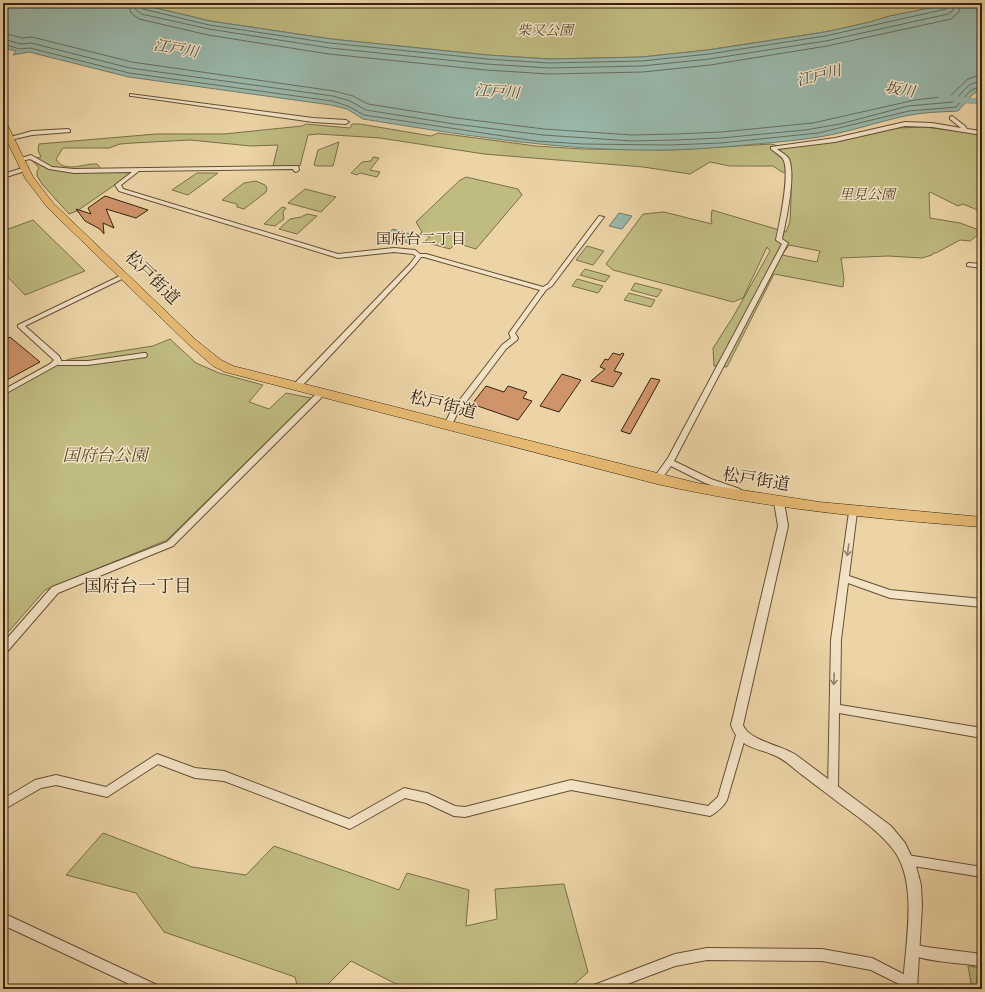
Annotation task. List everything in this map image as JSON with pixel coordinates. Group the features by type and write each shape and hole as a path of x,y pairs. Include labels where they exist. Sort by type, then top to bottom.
{"main road":[{"name":"松戸街道","path":"3,124 32,182 50,206 192,342 217,363 228,369 709,491 853,512 982,522"}],"street":[{"path":"132,95 313,120 346,122"},
{"path":"952,118 963,126 964,129"},
{"path":"657,479 660,472 670,462 785,243 779,240 787,202 787,162 784,156 773,148 835,140 899,124 932,125 982,133"},
{"path":"10,138 32,133 68,131"},
{"path":"3,176 24,164 31,157 58,170 74,171 285,167 296,167 296,170"},
{"path":"139,169 118,185 121,190 338,256 394,250 415,252 419,256"},
{"path":"448,424 454,413 504,347 515,338 512,333 544,289 550,285 601,217"},
{"path":"298,386 419,256 424,255 544,289"},
{"path":"969,265 982,266"},
{"path":"56,363 57,358 20,326 124,276"},
{"path":"3,393 56,363 62,364 144,355"},
{"path":"3,650 55,590 170,544 323,392"},
{"path":"3,805 39,783 56,780 107,792 157,759 195,773 224,776 350,824 404,793 427,798 454,811 465,812 571,785 710,811 722,800 740,735 737,725 783,526 773,501 708,481 670,462"},
{"path":"833,789 836,640 853,512"},
{"path":"844,578 890,594 982,602"},
{"path":"834,708 982,733"},
{"path":"598,989 676,960 707,954 822,955 872,964 910,986 915,890 913,875 908,860 899,844 892,836 833,789 784,754 748,740 740,735"},
{"path":"908,860 982,872"},
{"path":"3,919 152,989"},
{"path":"913,950 982,960"}],"green space":[{"name":"柴又公園","path":"135,3 955,3 890,16 825,32 708,50 642,57 549,59 487,55 331,39 210,21"},
{"name":"里見公園","path":"306,124 350,128 352,124 360,124 431,136 438,133 536,146 582,149 671,150 771,144 779,146 844,140 897,128 924,127 982,134 982,212 963,204 958,206 930,192 929,193 930,218 960,223 979,230 979,234 970,241 960,240 936,253 933,253 932,255 922,258 888,256 841,258 844,279 843,287 774,274 727,367 714,366 713,348 733,317 770,251 767,247 743,298 733,302 613,270 606,264 643,214 664,212 712,224 712,210 786,232 790,222 792,173 782,172 773,166 730,166 710,162 690,174 643,167 484,154 380,138 318,134 308,135 300,166 273,166 278,145 251,146 190,140 133,143 120,144 109,148 63,148 56,159 64,166 75,167 97,164 104,172 131,171 132,173 77,211 69,214 42,184 37,176 37,171 39,168 31,159 41,157 38,150 39,144 156,134 224,134 302,126","holes":["789,245 820,251 817,262 782,255"]},
{"path":"339,142 333,166 314,165 318,150"},
{"path":"373,157 379,158 370,170 380,172 377,177 360,173 357,175 351,173 362,162 371,161"},
{"path":"197,173 218,173 188,195 172,190"},
{"path":"466,177 518,189 522,195 476,249 456,243 450,249 424,242 430,237 420,234 422,232 416,222 459,181"},
{"path":"256,181 265,185 267,188 266,192 244,209 237,207 237,204 222,200 244,183"},
{"path":"305,189 336,197 321,212 288,203"},
{"path":"282,207 286,208 283,212 284,219 275,226 264,224"},
{"path":"307,214 317,216 297,234 279,229 290,219"},
{"path":"33,220 85,271 25,295 3,272 3,231"},
{"path":"587,246 604,251 593,265 576,260"},
{"path":"585,269 610,276 605,282 580,275"},
{"path":"577,279 603,286 598,293 572,286"},
{"path":"635,283 662,290 657,297 631,290"},
{"path":"629,293 655,300 651,307 624,300"},
{"name":"国府台公園","path":"170,339 196,363 219,373 263,385 249,402 269,409 286,393 311,398 167,540 45,590 3,638 3,393 56,364 70,359 153,346"},
{"path":"103,833 192,867 246,875 274,846 399,890 407,873 469,890 466,926 497,919 495,889 564,884 588,972 569,989 406,989 351,961 323,989 298,989 295,977 164,932 136,893 66,875"},
{"path":"968,966 982,968 982,989 972,989"}],"water":[{"name":"江戸川","path":"3,3 135,3 210,21 331,39 487,55 549,59 642,57 708,50 825,32 890,16 955,3 982,3 982,89 973,94 958,111 910,115 807,139 678,150 587,148 497,139 363,119 347,109 331,105 129,77 29,52 13,55 16,51 3,48"},
{"path":"619,213 632,216 622,229 609,226"},
{"path":"393,229 417,236 409,243 385,236"}],"building":[{"path":"105,196 148,210 136,218 106,209 114,228 103,223 104,234 100,229 85,221 76,209 91,214 88,208"},
{"path":"10,337 40,362 3,382 3,340"},
{"path":"613,353 620,355 622,353 624,354 614,371 622,373 613,387 591,381 605,369 600,367 605,359 608,360"},
{"path":"562,374 581,380 559,412 540,406"},
{"path":"651,378 660,380 630,434 621,431"},
{"path":"486,386 504,392 508,386 527,392 523,398 532,401 518,420 472,404"}],"waterway":[{"name":"坂川","path":"943,97 969,101 982,101"}],"district":[{"name":"国府台二丁目","path":"421,239"},
{"name":"国府台一丁目","path":"138,587"}]}
